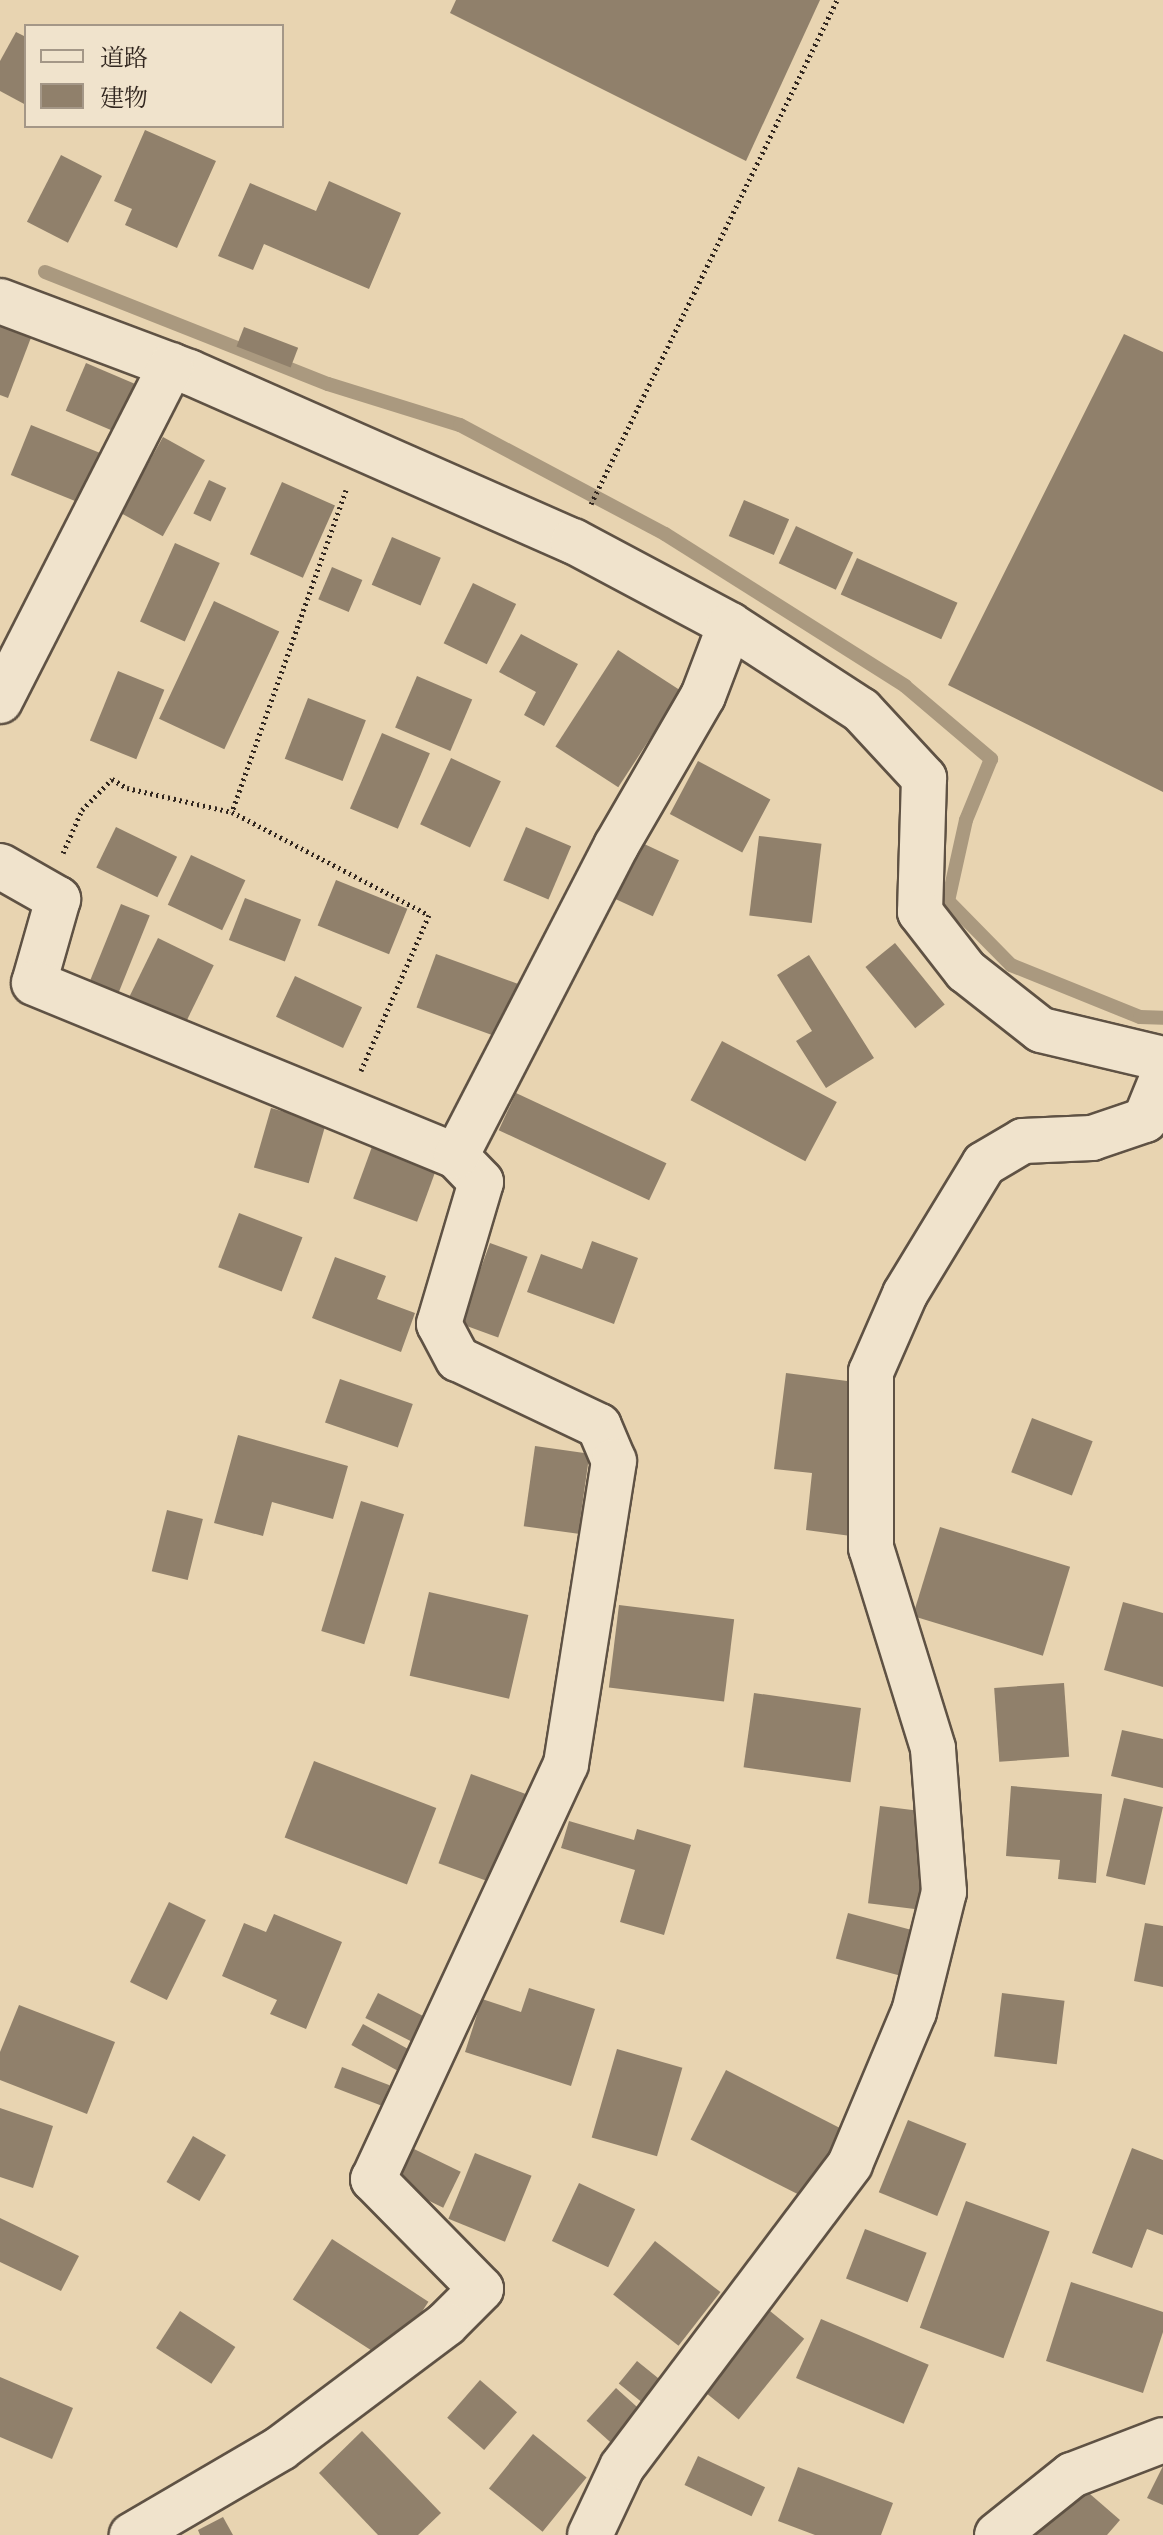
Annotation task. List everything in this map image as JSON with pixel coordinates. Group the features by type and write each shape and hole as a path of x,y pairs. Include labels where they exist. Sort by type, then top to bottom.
{"street":[{"path":"0,301 171,365 573,541 730,625 861,710 924,778 920,912 966,971 1041,1030 1163,1059"},
{"path":"0,701 171,365"},
{"path":"456,1156 616,846 703,696 730,625"},
{"path":"0,866 58,899 34,983 456,1156 481,1182 439,1324 458,1359 599,1426 614,1461 596,1603 566,1764 373,2179 481,2289 446,2324 281,2448 132,2535"},
{"path":"590,2535 622,2467 850,2164 914,2012 944,1892 933,1748 871,1548 871,1372 905,1294 984,1164 1023,1141 1092,1138 1145,1120 1163,1076"},
{"path":"997,2535 1072,2475 1163,2440"}],"path":[{"path":"573,541 837,0"},
{"path":"232,812 293,630 362,448"},
{"path":"46,892 82,810 112,779 127,788 232,812 429,915 345,1110"}],"building":[{"path":"456,0 820,0 746,161 450,13"},
{"path":"16,32 24,36 24,104 0,91 0,61"},
{"path":"145,130 216,161 177,248 125,225 132,209 114,201"},
{"path":"61,155 102,176 68,243 27,222"},
{"path":"329,181 401,213 369,289 264,244 253,270 218,256 250,183 316,211"},
{"path":"0,323 32,335 8,398 0,395"},
{"path":"244,327 298,348 291,367 236,347"},
{"path":"1124,334 1163,352 1163,792 948,685"},
{"path":"86,363 138,385 117,433 66,411"},
{"path":"31,425 107,456 87,506 11,475"},
{"path":"163,437 205,460 163,536 121,513"},
{"path":"209,480 226,488 211,522 193,514"},
{"path":"282,482 335,506 303,578 250,554"},
{"path":"744,500 789,519 774,555 729,536"},
{"path":"796,526 853,553 836,590 779,563"},
{"path":"392,537 441,558 420,606 372,585"},
{"path":"175,543 220,563 185,641 140,622"},
{"path":"857,558 957,603 941,639 841,595"},
{"path":"332,567 362,580 349,612 318,599"},
{"path":"473,583 516,604 487,664 444,643"},
{"path":"214,601 279,631 224,749 159,719"},
{"path":"521,634 578,664 544,726 524,715 536,692 499,672"},
{"path":"618,650 681,691 618,787 555,746"},
{"path":"118,671 164,690 136,759 90,741"},
{"path":"417,676 472,699 450,751 395,728"},
{"path":"308,698 366,720 343,781 285,759"},
{"path":"382,733 430,753 398,829 350,808"},
{"path":"451,758 501,781 470,847 420,824"},
{"path":"698,761 770,799 742,852 670,814"},
{"path":"116,827 177,857 157,897 96,867"},
{"path":"526,827 571,846 548,900 503,880"},
{"path":"759,836 822,844 812,923 749,915"},
{"path":"640,842 679,860 653,916 614,898"},
{"path":"191,855 245,880 222,930 168,905"},
{"path":"336,880 407,909 389,954 318,925"},
{"path":"245,898 301,920 285,962 229,940"},
{"path":"121,904 150,916 115,1003 86,991"},
{"path":"158,938 214,965 184,1025 129,998"},
{"path":"895,943 945,1004 915,1028 865,967"},
{"path":"436,954 522,985 503,1039 417,1008"},
{"path":"809,955 874,1058 826,1088 796,1041 812,1031 777,975"},
{"path":"295,976 362,1007 343,1048 276,1017"},
{"path":"722,1041 837,1102 805,1161 691,1100"},
{"path":"516,1093 666,1163 649,1200 499,1130"},
{"path":"271,1108 326,1124 309,1183 254,1168"},
{"path":"373,1144 437,1167 417,1222 353,1199"},
{"path":"239,1213 302,1237 282,1292 218,1267"},
{"path":"592,1241 638,1258 614,1324 527,1292 541,1254 582,1269"},
{"path":"490,1243 528,1257 498,1337 461,1324"},
{"path":"335,1257 386,1276 377,1299 415,1313 401,1352 312,1318"},
{"path":"786,1373 870,1384 851,1536 806,1530 812,1473 774,1469"},
{"path":"340,1379 413,1404 398,1448 325,1422"},
{"path":"1032,1418 1093,1441 1072,1495 1011,1472"},
{"path":"238,1435 348,1466 333,1519 272,1502 263,1536 214,1523"},
{"path":"535,1446 589,1454 578,1534 524,1526"},
{"path":"361,1501 404,1514 364,1644 321,1631"},
{"path":"167,1510 203,1519 188,1580 152,1571"},
{"path":"940,1527 1070,1567 1043,1656 913,1616"},
{"path":"429,1592 528,1615 509,1699 410,1676"},
{"path":"1123,1602 1163,1613 1163,1687 1104,1670"},
{"path":"619,1605 734,1619 724,1702 609,1687"},
{"path":"1064,1683 1069,1757 999,1762 994,1688"},
{"path":"754,1693 861,1708 851,1782 744,1767"},
{"path":"1122,1730 1163,1739 1163,1788 1111,1776"},
{"path":"314,1761 436,1808 407,1884 285,1838"},
{"path":"471,1774 534,1797 501,1886 439,1863"},
{"path":"1011,1786 1102,1794 1096,1883 1058,1879 1060,1860 1006,1856"},
{"path":"1124,1798 1163,1807 1145,1885 1106,1876"},
{"path":"880,1806 931,1812 919,1909 868,1903"},
{"path":"569,1821 634,1840 637,1829 691,1845 664,1935 620,1922 635,1870 561,1848"},
{"path":"169,1902 206,1920 167,2000 130,1982"},
{"path":"848,1913 911,1930 899,1975 836,1958"},
{"path":"274,1914 342,1942 306,2029 270,2014 277,2000 222,1976 244,1923 266,1932"},
{"path":"1145,1923 1163,1926 1163,1987 1134,1981"},
{"path":"529,1988 595,2009 571,2086 465,2052 482,1999 521,2012"},
{"path":"378,1993 431,2020 419,2045 365,2018"},
{"path":"1002,1993 1065,2001 1057,2064 994,2057"},
{"path":"19,2005 115,2042 87,2114 0,2080 0,2052"},
{"path":"363,2024 408,2049 397,2070 351,2045"},
{"path":"617,2049 682,2068 657,2156 592,2137"},
{"path":"342,2067 390,2085 382,2106 334,2088"},
{"path":"726,2070 846,2131 811,2201 691,2139"},
{"path":"0,2108 53,2126 33,2188 0,2177"},
{"path":"908,2120 966,2144 937,2216 879,2192"},
{"path":"193,2136 226,2155 199,2201 166,2182"},
{"path":"1132,2148 1163,2160 1163,2235 1147,2229 1132,2268 1092,2253"},
{"path":"414,2149 461,2172 443,2208 396,2185"},
{"path":"475,2153 532,2176 505,2242 448,2219"},
{"path":"579,2183 635,2209 608,2267 552,2241"},
{"path":"966,2201 1050,2231 1003,2358 920,2328"},
{"path":"0,2218 79,2256 61,2291 0,2262"},
{"path":"865,2229 927,2253 908,2302 846,2278"},
{"path":"332,2239 428,2302 389,2362 293,2299"},
{"path":"655,2241 720,2292 679,2346 613,2295"},
{"path":"1071,2282 1163,2312 1163,2332 1143,2393 1046,2361"},
{"path":"180,2311 235,2347 211,2384 156,2348"},
{"path":"770,2311 804,2339 739,2420 705,2392"},
{"path":"821,2319 929,2365 904,2424 796,2378"},
{"path":"637,2361 664,2383 646,2406 619,2384"},
{"path":"0,2377 73,2408 52,2459 0,2437"},
{"path":"480,2380 517,2412 484,2450 447,2418"},
{"path":"616,2388 646,2415 616,2447 587,2421"},
{"path":"362,2431 441,2513 418,2535 378,2535 319,2473"},
{"path":"533,2434 587,2477 543,2532 489,2488"},
{"path":"698,2456 765,2487 752,2516 684,2485"},
{"path":"1163,2466 1163,2505 1147,2498"},
{"path":"798,2467 893,2503 881,2535 815,2535 778,2521"},
{"path":"1075,2481 1120,2520 1107,2535 1032,2535"},
{"path":"223,2517 233,2535 200,2535 198,2530"}],"waterway":[{"path":"45,272 328,384 460,425 665,534 905,686 991,759 966,820 948,901 1011,965 1140,1017 1163,1018"}]}
